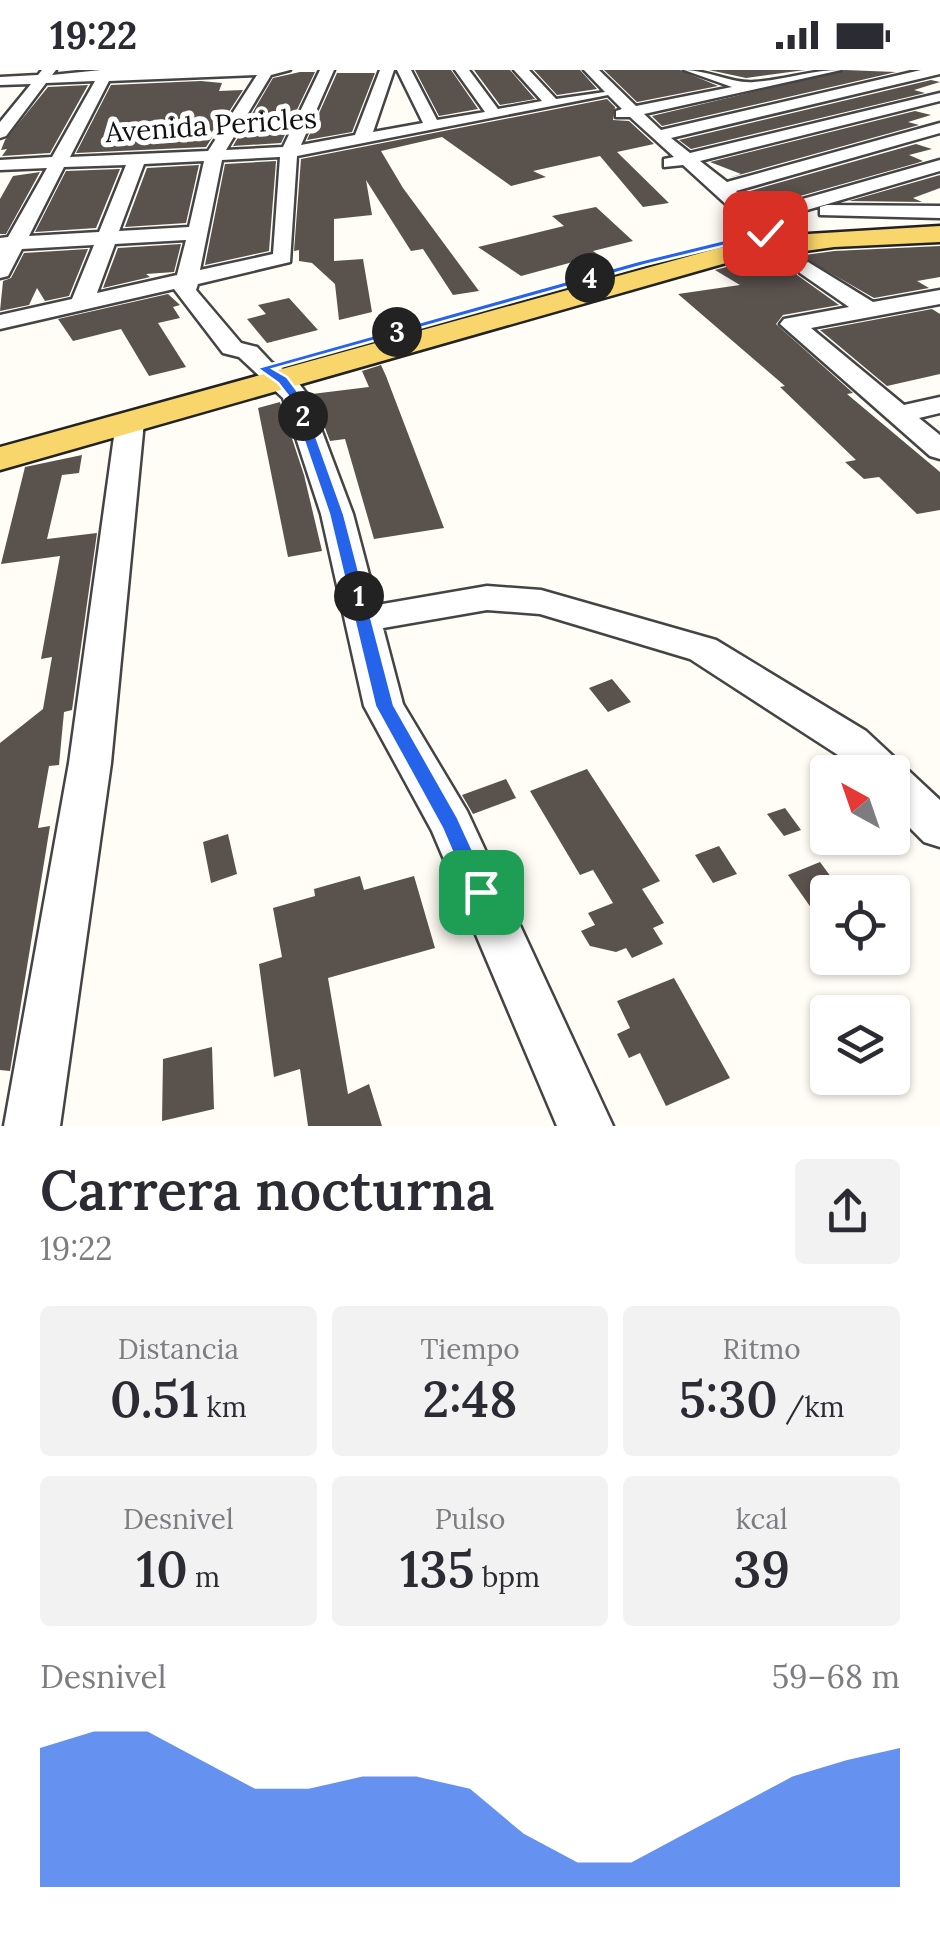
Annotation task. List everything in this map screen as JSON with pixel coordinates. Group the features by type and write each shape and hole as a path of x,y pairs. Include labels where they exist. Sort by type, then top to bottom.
{"main road":[{"path":"0,439 747,229 940,223"},
{"path":"0,459 130,422 265,367 729,254 783,242 840,236 940,234"}],"street":[{"path":"0,81 46,74 290,70"},
{"path":"0,322 283,258 289,152 326,70"},
{"path":"362,139 386,70"},
{"path":"404,70 432,126"},
{"path":"462,70 494,114"},
{"path":"521,70 552,103"},
{"path":"577,70 602,82 651,137 680,162 724,189 747,229"},
{"path":"691,70 802,104 940,162"},
{"path":"672,83 734,70"},
{"path":"630,114 834,70"},
{"path":"266,71 214,155 184,291 232,348 265,367 296,397 319,455 365,619 384,706 451,824 585,1126"},
{"path":"651,137 932,72"},
{"path":"0,133 46,74"},
{"path":"0,271 8,244 60,161 106,74"},
{"name":"Avenida Pericles","path":"0,165 289,152 552,103 602,82 636,90"},
{"path":"680,162 940,97"},
{"path":"724,189 940,128"},
{"path":"82,303 137,158"},
{"path":"680,162 710,204 747,229"},
{"path":"747,229 940,162"},
{"path":"795,170 854,192"},
{"path":"796,209 940,212"},
{"path":"8,244 195,234"},
{"path":"808,268 869,310"},
{"path":"940,297 792,324 940,450"},
{"path":"898,415 940,405"},
{"path":"32,1126 90,763 130,422"},
{"path":"365,619 487,598 541,602 704,649 864,755"},
{"path":"910,799 940,828"}],"building":[{"path":"415,70 451,70 478,109 439,116"},
{"path":"474,70 510,70 535,99 500,105"},
{"path":"534,70 580,70 597,89 557,95"},
{"path":"604,70 680,70 718,86 637,102"},
{"path":"709,70 805,70 746,78"},
{"path":"845,70 896,72 662,126 652,116"},
{"path":"315,72 281,143 233,146 273,78"},
{"path":"337,73 375,73 352,132 307,140"},
{"path":"931,80 940,82 914,90 925,93 691,149 679,140"},
{"path":"222,83 219,91 243,90 206,147 76,153 111,85"},
{"path":"88,85 50,153 2,156 7,149 1,150 5,140 48,87"},
{"path":"607,99 615,107 613,120 629,121 654,144 617,152 669,203 643,207 600,156 533,171 546,177 511,186 442,137 381,151 403,188 479,291 453,295 423,249 411,251 366,180 372,215 334,219 334,261 363,259 372,312 339,320 335,284 312,263 299,261 299,250 294,251 301,159"},
{"path":"915,111 931,115 908,122 919,125 728,178 741,174 710,162"},
{"path":"916,144 932,149 909,155 923,161 917,163 758,208 743,193"},
{"path":"276,161 269,251 205,265 225,164"},
{"path":"199,165 186,223 125,227 147,168"},
{"path":"120,169 96,228 35,232 66,171"},
{"path":"40,172 6,234 0,234 0,199 13,176"},
{"path":"940,175 940,188 913,198 922,202 849,201"},
{"path":"596,207 633,241 593,251 599,255 521,276 478,247 564,226 552,216"},
{"path":"181,244 174,272 146,274 150,277 103,288 118,248"},
{"path":"940,246 940,277 917,281 929,288 874,298 806,259 793,267 797,275 839,305 783,315 776,324 853,393 847,394 940,472 940,510 917,514 879,477 864,479 845,462 856,460 780,387 785,386 678,294 740,285 715,270 734,265 834,251"},
{"path":"88,249 69,296 45,301 37,288 29,305 0,311 3,281 11,278 24,253"},
{"path":"168,294 180,305 173,307 180,318 158,323 186,367 149,376 121,329 73,341 58,319"},
{"path":"289,298 318,330 267,343 247,319 266,314 258,305"},
{"path":"932,309 940,314 940,374 887,386 820,330"},
{"path":"381,365 444,528 374,539 345,439 330,441 312,394 369,387 362,371"},
{"path":"280,402 304,475 322,551 288,557 258,408"},
{"path":"82,455 79,473 62,475 47,539 97,533 72,710 64,712 59,765 49,766 38,828 50,826 10,1071 0,1070 0,743 43,709 52,657 41,659 60,556 1,564 25,467"},
{"path":"612,679 631,702 608,712 589,688"},
{"path":"587,769 660,881 642,889 664,923 653,928 663,944 632,958 626,948 616,952 590,946 581,931 595,925 588,913 613,903 593,870 580,875 530,791"},
{"path":"506,779 516,798 473,814 462,795"},
{"path":"785,808 801,830 784,836 767,814"},
{"path":"228,834 237,874 211,883 203,842"},
{"path":"719,846 737,874 713,883 695,855"},
{"path":"820,862 830,875 810,875 810,906 788,875"},
{"path":"360,876 364,890 414,876 435,948 328,978 348,1094 369,1084 382,1126 308,1126 300,1069 274,1077 259,964 282,957 273,908 315,896 314,889"},
{"path":"674,978 730,1078 666,1106 640,1053 629,1058 617,1034 630,1028 617,1001"},
{"path":"212,1047 214,1109 162,1121 163,1059"}],"route":[{"path":"481,892 451,824 384,706 336,514 319,455 296,397 283,380 263,368 765,233"}]}
